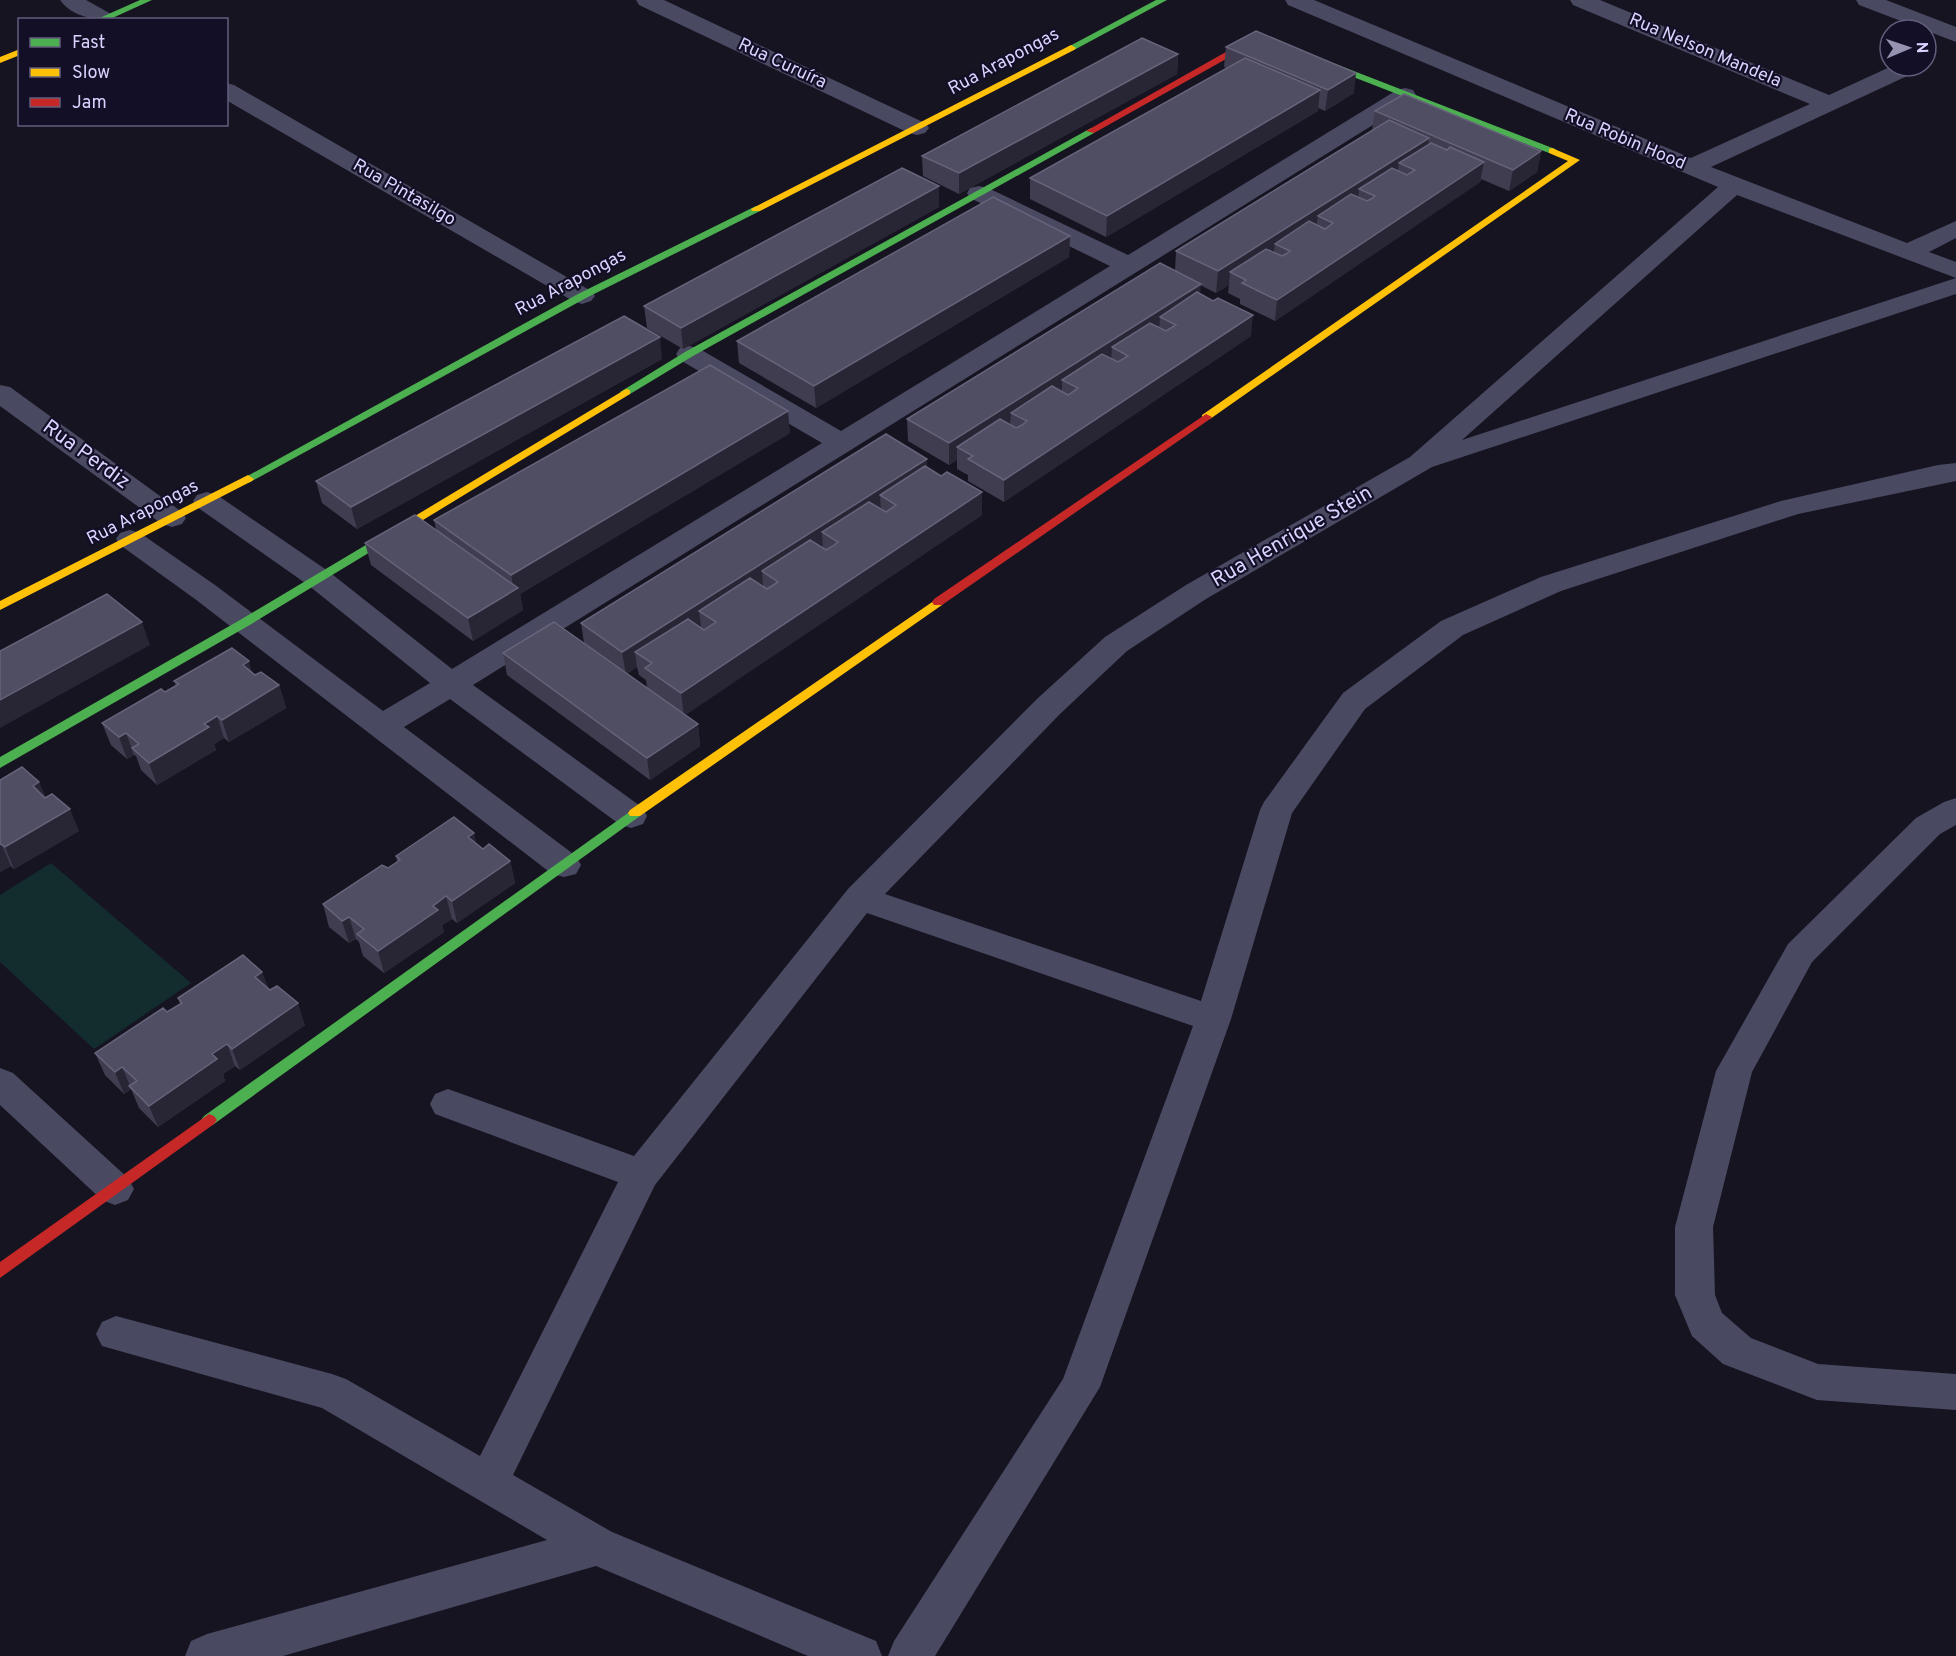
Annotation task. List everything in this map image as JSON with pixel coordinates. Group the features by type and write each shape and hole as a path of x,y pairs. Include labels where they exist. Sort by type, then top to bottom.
{"street":[{"path":"71,0 100,18"},
{"path":"104,18 148,0"},
{"name":"Rua Curuíra","path":"647,0 917,128"},
{"name":"Rua Arapongas","path":"0,606 207,501 582,296 917,128 1163,0"},
{"name":"Rua Robin Hood","path":"1296,0 1691,168 1956,271"},
{"name":"Rua Nelson Mandela","path":"1581,0 1828,103"},
{"path":"1867,0 1953,43"},
{"path":"0,763 244,623 689,354 1259,37 1280,45"},
{"path":"0,60 18,53"},
{"path":"0,1271 631,816 1575,160 1301,53"},
{"path":"1691,168 1884,78"},
{"name":"Rua Pintasilgo","path":"228,91 582,296"},
{"path":"383,726 1405,95"},
{"name":"Rua Henrique Stein","path":"488,1482 641,1174 860,898 1049,706 1116,644 1196,592 1420,463 1734,185"},
{"path":"979,193 1130,266"},
{"path":"1909,252 1956,228"},
{"path":"1420,463 1956,286"},
{"path":"689,354 842,443"},
{"name":"Rua Perdiz","path":"0,393 172,518"},
{"path":"909,1656 1080,1387 1213,1020 1276,810 1354,701 1452,628 1551,584 1644,552 1791,507 1956,472"},
{"path":"207,501 318,578 451,684 631,816"},
{"path":"130,539 205,592 564,865"},
{"path":"1956,810 1928,826 1800,953 1734,1071 1694,1227 1695,1294 1706,1324 1737,1351 1816,1382 1956,1392"},
{"path":"860,898 1213,1020"},
{"path":"0,1083 115,1189"},
{"path":"448,1104 641,1174"},
{"path":"116,1334 332,1392 597,1546 860,1656"},
{"path":"207,1656 597,1546"}],"green space":[{"path":"51,863 191,983 94,1049 0,962 0,895"}],"building":[{"path":"1256,31 1356,73 1328,90 1226,47"},
{"path":"1142,38 1178,54 959,173 922,156"},
{"path":"1245,58 1320,90 1107,216 1030,178"},
{"path":"1404,94 1541,151 1513,170 1375,111"},
{"path":"1389,120 1429,138 1218,271 1176,251"},
{"path":"1431,143 1447,150 1450,147 1484,162 1277,300 1242,283 1246,280 1230,272 1266,249 1282,256 1286,254 1290,251 1275,244 1309,221 1325,229 1333,223 1318,216 1351,194 1367,201 1371,199 1375,196 1359,189 1392,168 1407,175 1415,170 1399,163"},
{"path":"902,168 939,186 681,328 644,306"},
{"path":"993,197 1070,236 814,386 737,341"},
{"path":"1160,263 1201,284 949,443 907,419"},
{"path":"1197,292 1213,301 1218,298 1253,315 1004,480 968,459 973,456 957,447 1000,419 1016,428 1022,425 1027,421 1011,413 1052,386 1068,395 1078,388 1062,380 1102,354 1118,362 1128,356 1112,347 1150,323 1166,331 1176,325 1160,317"},
{"path":"624,316 660,337 351,507 316,481"},
{"path":"710,365 788,411 511,575 434,520"},
{"path":"886,434 927,459 622,652 581,623"},
{"path":"925,466 941,476 947,472 982,492 681,693 645,668 652,663 635,652 688,619 704,630 716,622 699,611 750,578 767,589 778,582 762,571 810,540 826,550 833,546 838,542 822,532 869,502 886,512 896,505 880,495"},
{"path":"415,515 518,588 468,618 365,543"},
{"path":"107,594 142,622 0,700 0,651"},
{"path":"554,622 698,724 647,758 503,653"},
{"path":"232,648 249,661 243,665 255,675 261,672 279,685 222,720 217,716 204,724 209,727 149,763 132,748 139,744 126,733 119,737 102,723 161,689 165,692 179,684 174,681"},
{"path":"22,767 39,782 33,786 45,798 52,794 70,809 5,847 0,844 0,780"},
{"path":"454,817 474,833 468,837 483,849 489,844 510,861 452,901 446,896 433,906 438,910 378,951 357,934 364,929 349,917 342,921 323,904 382,865 388,868 400,860 396,856"},
{"path":"243,955 262,972 255,977 270,990 277,986 298,1003 232,1049 227,1044 212,1054 217,1059 149,1106 129,1086 137,1081 122,1067 115,1072 95,1053 163,1008 167,1012 182,1003 178,998"}],"traffic: fast":[{"path":"104,18 148,0"},
{"path":"1071,48 1163,0"},
{"path":"1315,59 1552,151"},
{"path":"626,392 689,354 1091,131"},
{"path":"248,479 582,296 756,209"},
{"path":"0,763 244,623 396,531"},
{"path":"209,1120 635,813"}],"traffic: slow":[{"path":"756,209 1071,48"},
{"path":"0,60 18,53"},
{"path":"1206,417 1575,160 1552,151"},
{"path":"396,531 626,392"},
{"path":"0,606 248,479"},
{"path":"635,813 938,602"}],"traffic: jam":[{"path":"1091,131 1259,37 1264,39"},
{"path":"938,602 1206,417"},
{"path":"0,1271 209,1120"}]}
